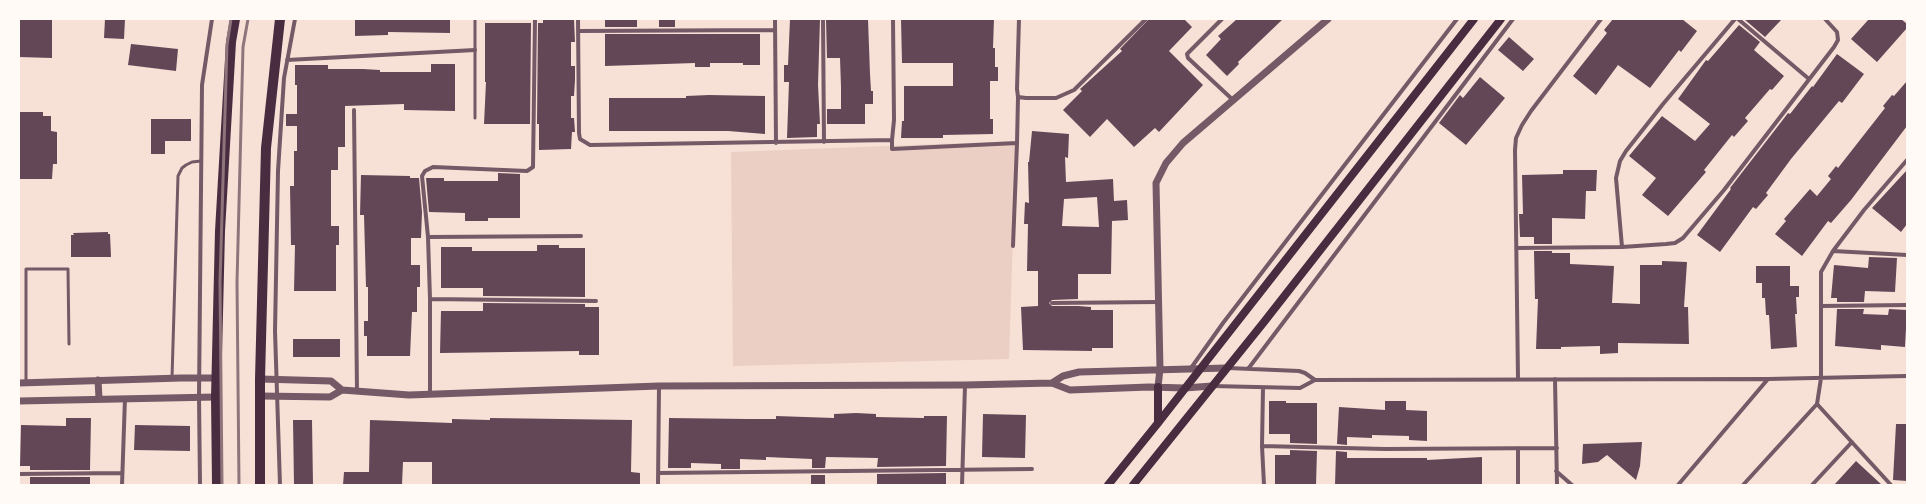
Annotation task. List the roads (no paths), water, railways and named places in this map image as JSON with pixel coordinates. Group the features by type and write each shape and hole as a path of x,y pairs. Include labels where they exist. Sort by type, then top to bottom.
{"main road":[{"path":"217,485 216,397 220,231 231,42 235,19"},
{"path":"260,485 260,379 266,148 280,19"},
{"path":"1108,485 1474,19"},
{"path":"1133,485 1501,19"},
{"path":"1158,387 1158,423"}],"street":[{"path":"200,485 199,378 202,85 212,19"},
{"path":"280,485 278,380 275,331 276,230 284,78 295,19"},
{"path":"430,395 430,299 428,237 422,176 429,167 527,171 533,167 535,19"},
{"path":"578,19 579,133 580,139 590,146 892,140"},
{"path":"775,19 776,143"},
{"path":"824,19 824,142"},
{"path":"893,19 894,120 892,149 1017,143"},
{"path":"1013,246 1018,98 1018,19"},
{"path":"1018,98 1056,98 1074,90 1146,19"},
{"path":"1222,19 1187,54 1188,58 1233,100"},
{"path":"1158,387 1160,369 1156,183 1166,163 1183,143 1328,19"},
{"path":"1191,368 1228,317 1458,19"},
{"path":"1248,369 1513,19"},
{"path":"1518,379 1516,138 1522,125 1532,111 1601,19"},
{"path":"1622,247 1616,178 1620,160 1663,104 1737,19 1809,79"},
{"path":"1517,248 1622,247 1666,244 1683,238 1724,190 1838,40 1837,32 1825,19"},
{"path":"578,31 775,30"},
{"path":"287,60 475,50"},
{"path":"354,110 357,393"},
{"path":"1743,485 1817,404 1820,378 1820,272 1833,250 1864,210 1907,160"},
{"path":"428,237 581,236"},
{"path":"1833,250 1907,255"},
{"path":"430,299 596,301"},
{"path":"1052,303 1158,302"},
{"path":"1821,306 1907,305"},
{"path":"1052,383 1063,376 1079,372 1191,368 1299,371 1315,380"},
{"path":"260,379 331,382 342,390 357,393 430,395 659,386 965,385 1052,383 1070,390 1158,387 1185,388 1212,386 1300,388 1315,380 1768,380 1907,376"},
{"path":"22,382 217,378"},
{"path":"1555,379 1557,485"},
{"path":"98,380 99,398"},
{"path":"1678,485 1768,380"},
{"path":"962,485 965,385"},
{"path":"658,485 659,386"},
{"path":"1262,388 1264,485"},
{"path":"260,396 330,397 342,390"},
{"path":"19,401 99,398 216,397"},
{"path":"122,485 125,398"},
{"path":"1817,404 1891,485"},
{"path":"1812,485 1852,442"},
{"path":"1262,446 1385,449 1557,448"},
{"path":"1518,448 1518,485"},
{"path":"658,473 1032,469"},
{"path":"1556,471 1572,485"},
{"path":"19,474 122,473"}],"lane":[{"path":"475,19 475,118"},
{"path":"172,378 178,176 182,168 186,165 192,162 201,161"},
{"path":"22,382 26,269 68,269 69,344"}],"railway":[{"path":"222,485 220,282 227,45 231,19"},
{"path":"239,485 237,282 243,47 248,19"}]}
